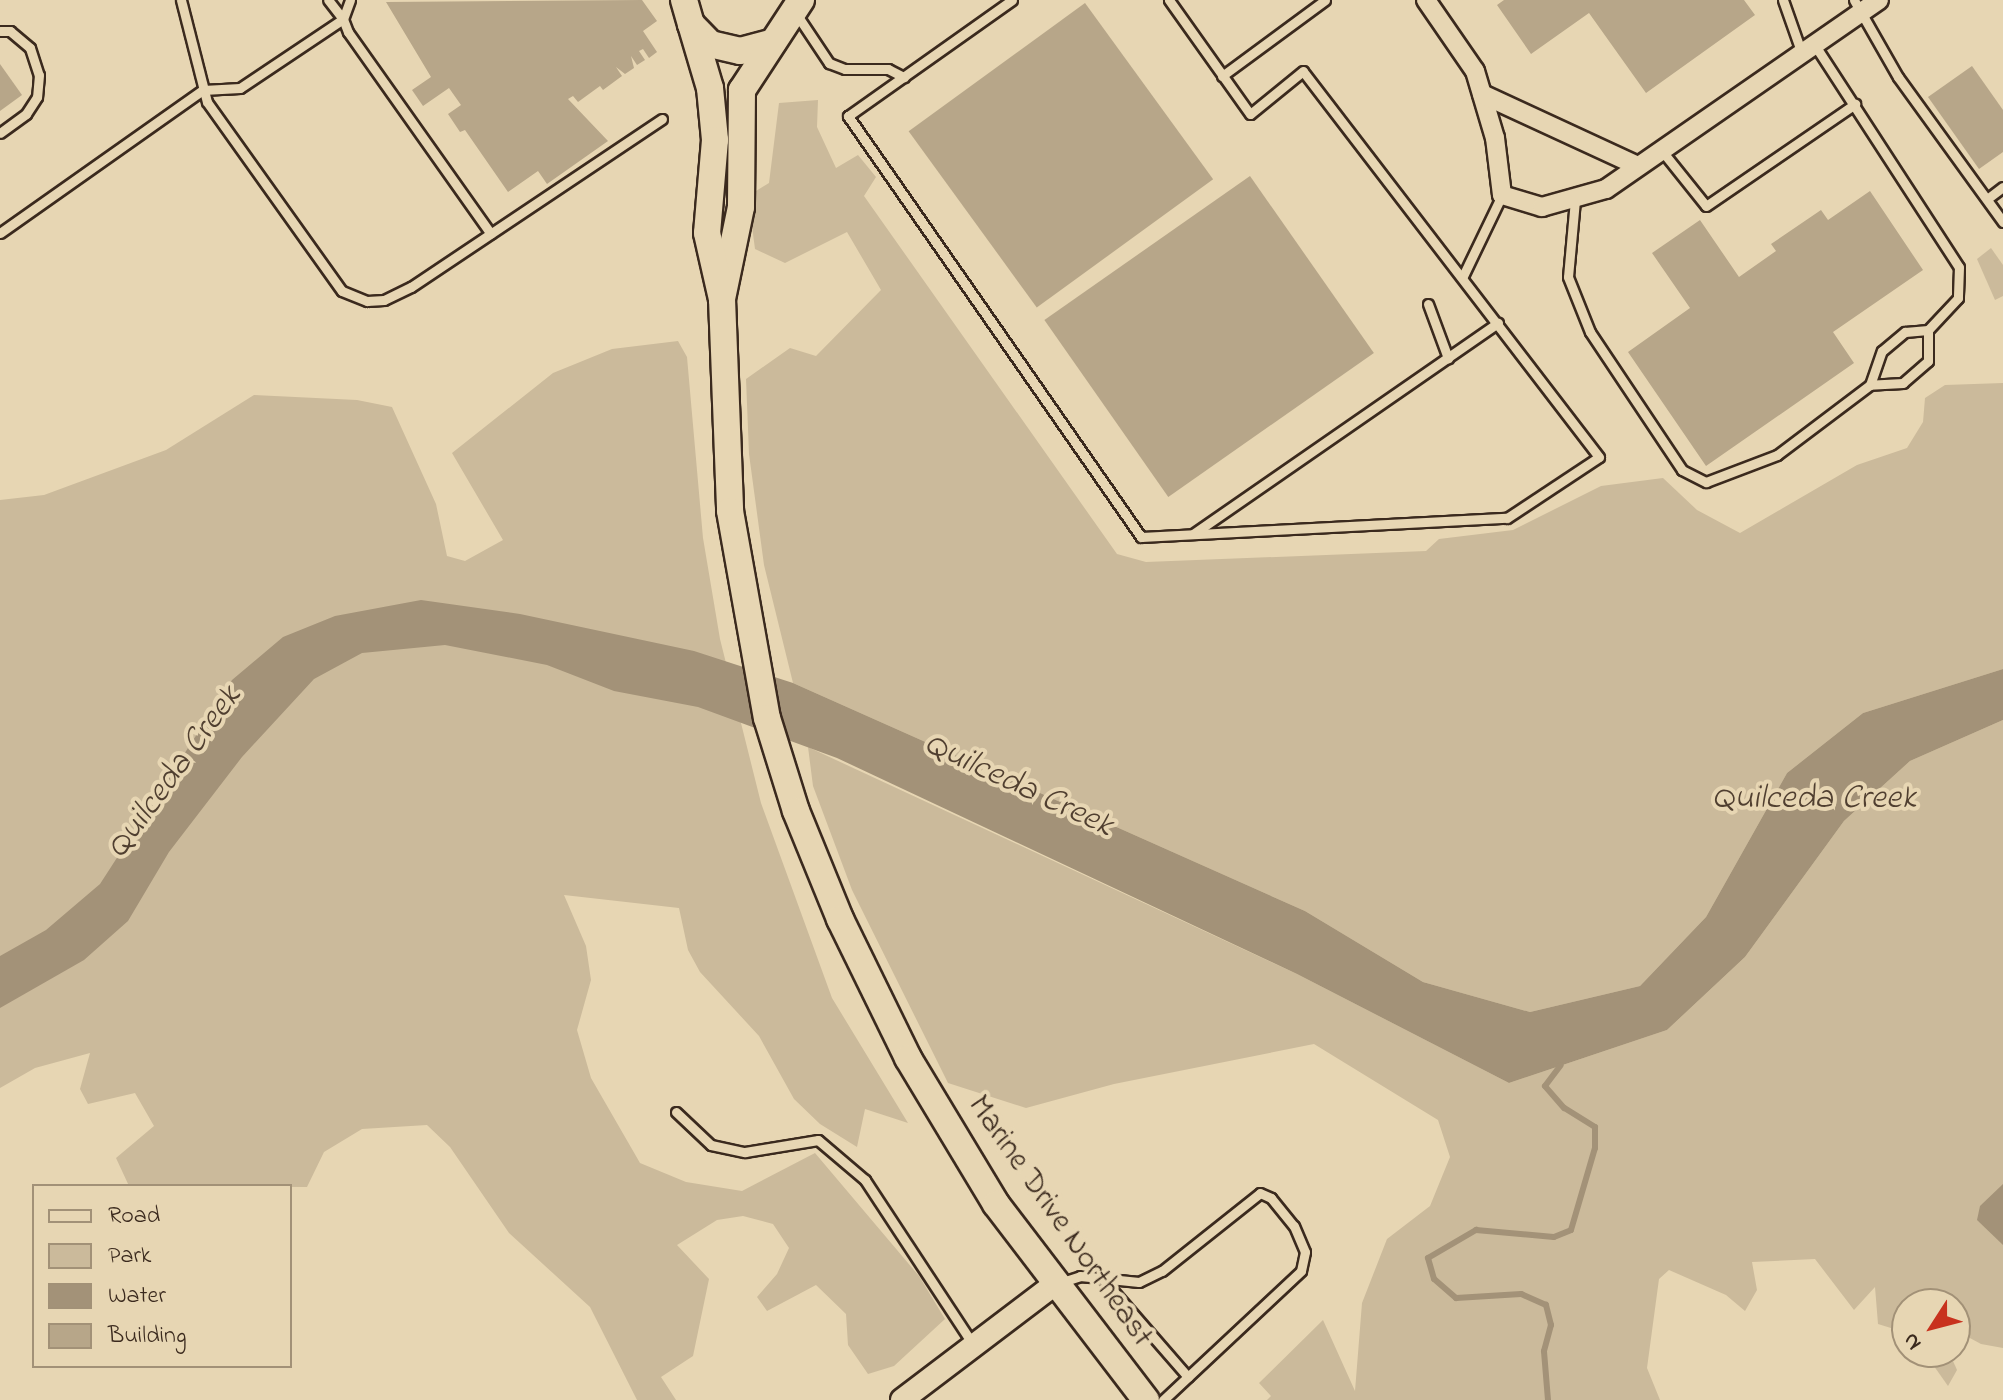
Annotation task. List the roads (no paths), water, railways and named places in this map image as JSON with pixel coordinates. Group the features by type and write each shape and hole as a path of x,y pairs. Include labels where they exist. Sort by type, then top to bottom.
{"main road":[{"name":"Marine Drive Northeast","path":"804,4 773,42 742,90 741,207 722,299 721,350 730,511 767,718 796,811 878,1003 943,1119 1055,1284 1146,1400"},
{"name":"Marine Drive Northeast","path":"687,12 710,88 715,140 707,233 722,299"},
{"path":"687,12 710,44 728,50 753,50 773,42"}],"street":[{"path":"1426,0 1475,71 1502,195 1542,207 1606,189 1810,52 1857,7 1879,0"},
{"path":"1482,94 1638,166"},
{"path":"902,1400 1055,1284"}],"lane":[{"path":"181,0 203,90 342,291 367,301 384,300 491,234 662,119"},
{"path":"328,0 491,234"},
{"path":"0,233 203,90 240,88 343,19 350,0"},
{"path":"1012,0 848,116 1141,537 1507,518 1599,457 1303,71 1250,114 1169,0"},
{"path":"1222,76 1325,0"},
{"path":"1783,0 1810,52 1855,104 1959,267 1958,298 1928,330 1905,332 1882,351 1870,385"},
{"path":"804,4 829,63 845,69 888,69 904,77"},
{"path":"1857,7 1898,77 2003,222"},
{"path":"0,31 10,31 30,48 39,75 37,97 26,114 0,133"},
{"path":"1662,151 1706,206 1855,104"},
{"path":"1987,199 2003,187"},
{"path":"1463,276 1502,195"},
{"path":"1575,200 1568,277 1590,332 1682,470 1706,482 1777,455 1870,385 1903,383 1928,361 1928,330"},
{"path":"1428,304 1448,358"},
{"path":"1193,534 1498,323"},
{"path":"676,1112 711,1145 745,1152 818,1140 865,1180 974,1346"},
{"path":"1055,1284 1080,1276 1139,1282 1162,1271 1260,1193 1271,1198 1294,1226 1305,1252 1301,1271 1163,1400"},
{"path":"1102,1278 1188,1377"}],"water":[{"name":"Quilceda Creek","path":"421,600 520,614 694,651 793,683 1305,911 1423,982 1530,1012 1640,986 1706,917 1787,773 1863,713 2003,669 2003,720 1910,761 1844,821 1745,957 1667,1030 1509,1083 1297,974 837,758 698,707 614,691 547,665 445,645 362,653 314,679 242,757 169,852 128,921 84,960 0,1008 0,956 46,930 100,884 232,680 283,637 335,616"},
{"path":"2003,1184 2003,1245 1977,1220 1980,1206"}],"waterway":[{"path":"1548,1400 1544,1351 1551,1325 1546,1305 1521,1294 1456,1298 1434,1279 1428,1258 1476,1230 1554,1237 1571,1230 1595,1148 1595,1127 1564,1108 1545,1086 1561,1065"}]}
